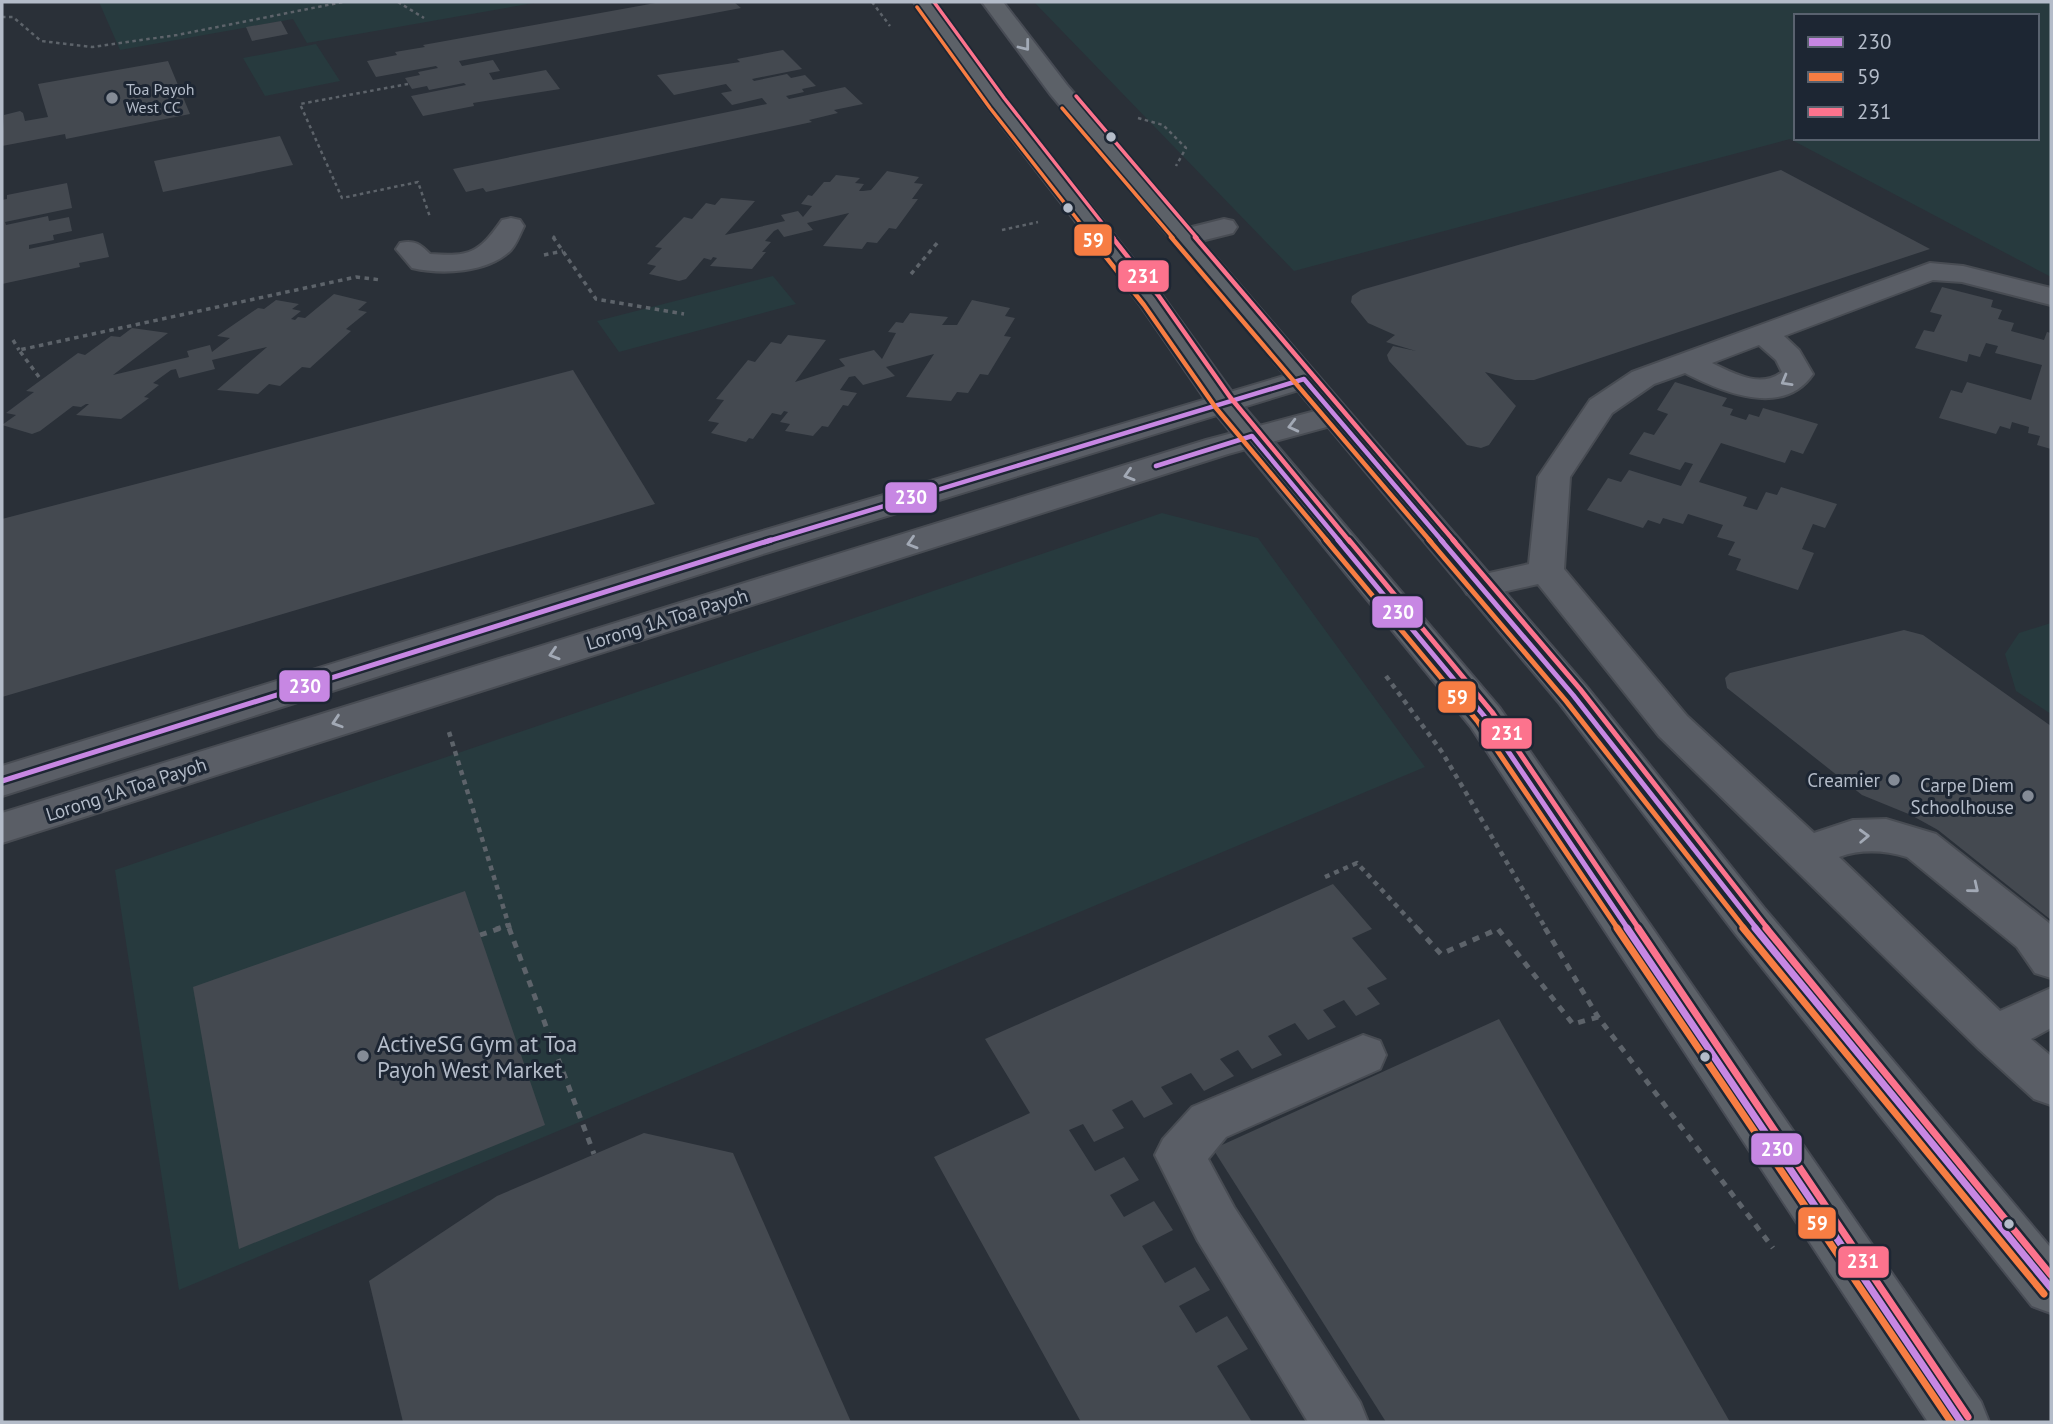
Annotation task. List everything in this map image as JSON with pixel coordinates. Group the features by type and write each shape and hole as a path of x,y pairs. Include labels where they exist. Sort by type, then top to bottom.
{"main road":[{"path":"924,2 969,68 1083,213 1237,419 1485,717 1961,1422"},
{"path":"992,2 1059,90 1573,695 1749,920 2051,1288"}],"street":[{"path":"410,249 422,262 454,264 496,249 511,226"},
{"path":"1185,237 1224,227"},
{"path":"2051,297 1963,274 1930,271 1643,378 1601,407 1554,477 1546,571 1673,726 1995,1035 2051,1085"},
{"path":"1686,361 1714,376 1750,388 1777,387 1791,381 1798,374 1788,356 1764,333"},
{"name":"Lorong 1A Toa Payoh","path":"2,828 1237,419 1304,379"},
{"name":"Lorong 1A Toa Payoh","path":"2,781 754,545 1237,419 1334,415"},
{"path":"1480,586 1546,571"},
{"path":"1807,852 1853,836 1886,835 1921,845 2032,935 2051,960"},
{"path":"1995,1035 2051,1007"},
{"path":"1340,1422 1216,1224 1180,1155 1209,1122 1363,1055"}],"path":[{"path":"2,17 13,17 41,41 92,47 177,35 343,2"},
{"path":"398,2 424,18"},
{"path":"408,84 300,104 342,198 418,182 433,226"},
{"path":"553,236 596,299 684,314"},
{"path":"911,274 938,242"},
{"path":"537,257 564,251"},
{"path":"19,350 356,277 381,280"},
{"path":"13,340 39,377"},
{"path":"1385,675 1441,752 1598,1017 1779,1255"},
{"path":"453,746 508,925 594,1154"},
{"path":"1325,877 1357,863 1441,954 1498,929 1573,1024 1598,1017"},
{"path":"480,935 508,925"}],"green space":[{"path":"99,2 539,2 307,43 293,19 120,50"},
{"path":"1034,2 2051,2 2051,277 1790,139 1294,271"},
{"path":"316,44 340,81 265,96 243,58"},
{"path":"773,276 796,304 619,352 597,321"},
{"path":"1162,513 1258,538 1425,767 179,1290 115,870"},
{"path":"2051,623 2051,714 2016,691 2005,654 2019,633"}],"building":[{"path":"661,2 734,2 741,8 459,61 462,66 493,60 500,71 489,73 493,80 546,70 560,89 473,103 474,106 423,116 411,96 466,85 464,83 429,90 427,86 412,89 405,78 438,68 436,66 376,77 367,61 397,55 395,52 425,47 423,45"},
{"path":"281,21 288,34 252,41 246,27"},
{"path":"783,50 802,69 752,79 754,81 787,74 791,78 805,75 816,86 786,96 789,99 845,87 863,104 834,110 838,113 809,120 812,122 486,192 483,188 466,192 453,169 767,104 762,98 732,105 721,93 732,91 726,84 674,95 657,75 740,62 737,59"},
{"name":"Toa Payoh West CC","path":"168,61 190,114 66,139 65,134 2,146 4,115 20,111 25,121 48,117 38,84"},
{"path":"280,136 293,165 163,192 154,161"},
{"path":"1781,170 1930,249 1534,380 1515,380 1485,372 1516,406 1489,445 1481,448 1467,445 1389,361 1387,355 1393,346 1416,351 1386,342 1395,335 1368,323 1351,302 1352,296 1361,290"},
{"path":"887,171 919,177 914,183 923,184 912,199 918,199 896,229 889,228 877,243 867,242 862,249 823,246 849,213 807,223 813,230 784,237 778,229 774,231 765,241 771,242 762,252 766,252 752,269 710,266 717,258 713,257 711,260 704,258 686,279 679,281 649,274 656,266 647,264 662,248 655,247 684,217 692,219 706,203 715,205 721,198 755,201 725,235 785,221 781,215 798,211 803,217 812,206 801,204 808,195 812,196 824,182 830,182 836,175 860,178 855,183 864,184 859,191 863,191 871,190"},
{"path":"67,183 72,208 5,222 6,225 48,216 49,221 69,217 72,231 53,235 54,240 29,245 29,249 103,233 109,257 79,263 80,267 2,284 2,200 7,199 7,195"},
{"path":"1942,287 1993,300 1991,307 2002,310 1998,319 2014,323 2011,331 2044,340 2047,332 2051,333 2051,449 2037,445 2040,436 2028,433 2029,427 2012,422 2010,429 2000,426 1996,434 1939,418 1951,390 1962,393 1967,382 2031,400 2042,365 1995,353 1998,346 1986,343 1980,357 1969,354 1967,362 1915,348 1924,330 1934,332 1942,315 1930,312"},
{"path":"334,294 367,302 358,310 367,312 346,329 351,331 310,368 302,367 280,386 269,384 258,394 217,390 267,347 212,360 215,369 179,378 176,369 171,370 153,383 159,385 144,397 149,398 121,419 76,415 89,404 86,404 81,407 73,406 32,434 2,425 16,415 6,413 34,392 26,391 78,353 85,355 111,336 120,337 132,328 168,333 113,375 189,357 187,351 210,345 212,352 230,338 217,336 258,308 264,309 276,300 299,304 292,309 301,311 291,319 295,320 298,317 305,318"},
{"path":"972,300 1010,308 1005,316 1015,318 1004,336 1011,337 988,375 980,374 968,393 957,392 951,401 906,397 934,354 886,367 895,376 863,385 855,376 849,377 840,390 857,393 848,406 843,405 828,427 822,426 813,436 785,431 790,424 780,422 788,412 784,411 781,415 772,413 753,439 749,438 746,442 711,433 719,423 708,421 724,400 716,399 748,360 755,362 771,342 781,344 788,335 826,340 795,382 845,366 839,359 874,350 882,359 896,333 888,332 896,322 903,323 910,313 948,317 942,325 957,325"},
{"path":"573,370 655,504 2,697 2,519"},
{"path":"1675,382 1727,398 1722,406 1733,409 1730,415 1746,420 1749,414 1759,417 1763,408 1818,424 1803,454 1791,450 1785,463 1721,443 1699,482 1747,497 1743,506 1757,510 1766,492 1777,495 1781,487 1837,504 1825,528 1813,524 1802,549 1814,553 1798,590 1736,570 1741,559 1728,555 1735,542 1717,537 1723,525 1688,514 1683,524 1663,518 1660,524 1648,520 1643,528 1587,510 1608,478 1621,482 1629,470 1681,486 1693,464 1685,462 1680,470 1629,454 1644,432 1654,435 1668,414 1657,410"},
{"path":"1904,630 1923,635 2051,726 2051,920 1938,830 1911,815 1862,795 1727,688 1725,678 1730,673"},
{"path":"1333,884 1372,929 1352,938 1387,979 1367,988 1380,1004 1356,1016 1344,1000 1323,1010 1336,1027 1308,1040 1295,1023 1268,1036 1282,1055 1252,1069 1238,1050 1220,1059 1234,1076 1204,1091 1191,1073 1161,1087 1173,1104 1144,1118 1132,1100 1112,1110 1124,1128 1094,1142 1083,1124 1069,1130 1095,1171 1124,1157 1139,1180 1110,1195 1124,1217 1154,1201 1173,1230 1142,1246 1165,1283 1195,1267 1210,1290 1179,1306 1196,1333 1227,1316 1248,1349 1217,1366 1252,1422 1081,1422 934,1157 1030,1113 985,1039"},
{"name":"ActiveSG Gym at Toa Payoh West Market","path":"465,891 545,1125 239,1249 193,987"},
{"path":"1499,1019 1730,1422 1386,1422 1213,1149"},
{"path":"644,1133 733,1153 851,1422 403,1422 369,1281 497,1196"}],"transit line":[{"name":"231","path":"934,2 1004,98 1158,295 1230,397 1492,712 1968,1417"},
{"name":"59","path":"917,7 990,108 1144,305 1216,408 1478,722 1951,1422"},
{"name":"231","path":"1076,96 1580,689 1756,915 2051,1275"},
{"name":"59","path":"1062,108 1566,701 1742,926 2044,1294"},
{"name":"230","path":"2,781 754,545 1304,379 1573,695 1749,920 2051,1288"},
{"name":"230","path":"1156,466 1252,436 1485,717 1961,1422"}],"place":[{"name":"Toa Payoh West CC","path":"112,98"},
{"name":"Creamier","path":"1894,780"},
{"name":"Carpe Diem Schoolhouse","path":"2028,796"},
{"name":"ActiveSG Gym at Toa Payoh West Market","path":"363,1056"}]}
